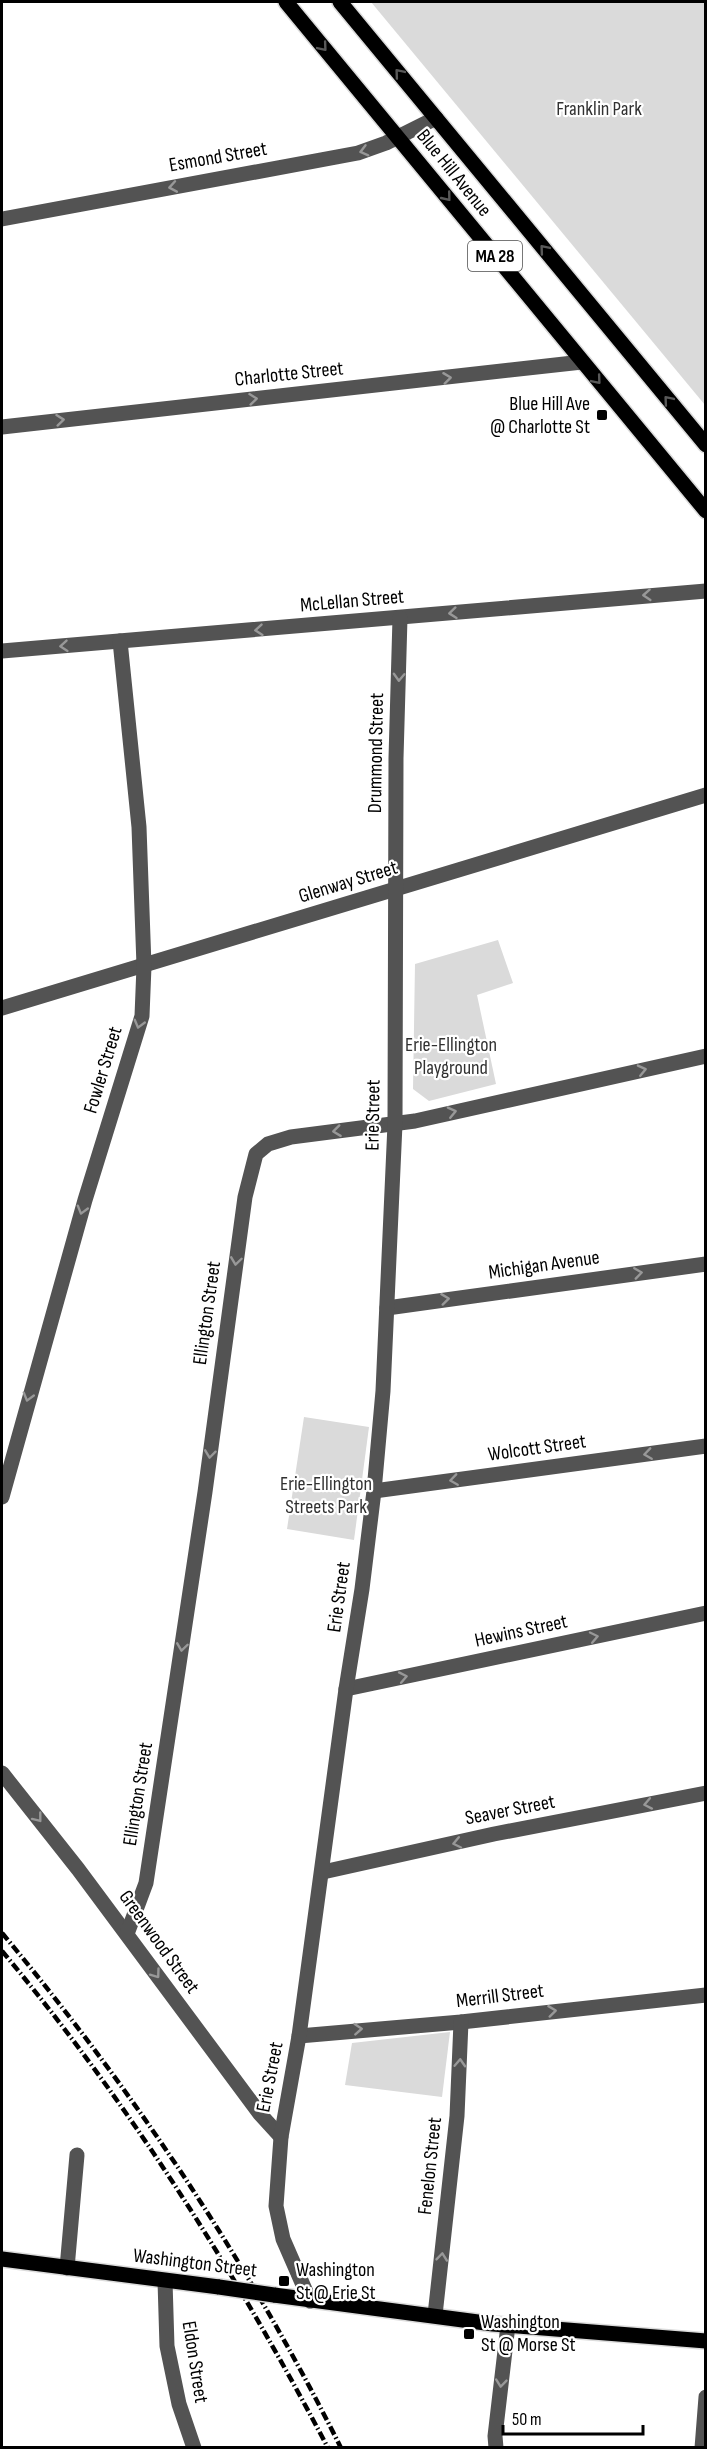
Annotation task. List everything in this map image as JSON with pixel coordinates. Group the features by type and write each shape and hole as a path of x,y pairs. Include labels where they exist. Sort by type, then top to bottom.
{"main road":[{"name":"Blue Hill Avenue","path":"286,2 705,511"},
{"name":"Blue Hill Avenue","path":"340,2 705,445"},
{"name":"Washington Street","path":"2,2259 310,2301 508,2325 705,2341"}],"street":[{"name":"Esmond Street","path":"2,219 358,153 398,138 436,118"},
{"name":"Charlotte Street","path":"2,427 582,362"},
{"name":"McLellan Street","path":"2,651 705,591"},
{"name":"Drummond Street","path":"397,889 396,758 400,618"},
{"name":"Fowler Street","path":"2,1497 85,1200 142,1016 144,966 138,827 120,641"},
{"name":"Glenway Street","path":"2,1008 705,795"},
{"name":"Erie Street","path":"310,2301 283,2239 276,2206 280,2137 299,2036 323,1872 374,1491 383,1390 395,1124 397,889"},
{"name":"Ellington Street","path":"128,1934 146,1883 205,1492 250,1171 256,1154 268,1144 291,1137 395,1124 705,1056"},
{"name":"Michigan Avenue","path":"387,1308 705,1264"},
{"name":"Wolcott Street","path":"374,1491 705,1446"},
{"name":"Hewins Street","path":"346,1689 705,1612"},
{"name":"Greenwood Street","path":"2,1773 128,1934 253,2105 280,2137"},
{"name":"Seaver Street","path":"323,1872 494,1834 705,1793"},
{"name":"Merrill Street","path":"299,2036 461,2022 705,1995"},
{"name":"Fenelon Street","path":"435,2315 457,2116 461,2022"},
{"path":"67,2268 77,2155"},
{"name":"Eldon Street","path":"165,2281 167,2346 179,2404 194,2448"},
{"path":"496,2448 496,2424 508,2325"},
{"path":"702,2448 705,2397"}],"green space":[{"name":"Franklin Park","path":"371,2 705,2 705,405"},
{"name":"Erie-Ellington Playground","path":"498,940 513,983 477,995 496,1084 429,1101 413,1089 415,964"},
{"name":"Erie-Ellington Streets Park","path":"304,1417 369,1427 354,1540 287,1529"},
{"path":"450,2032 442,2097 345,2085 352,2043"}],"railway":[{"path":"2,1933 98,2054 186,2180 268,2312 341,2448"},
{"path":"2,1951 94,2068 178,2190 256,2317 328,2448"}],"place":[{"name":"Blue Hill Ave @ Charlotte St","path":"602,415"},
{"name":"Washington St @ Erie St","path":"284,2281"},
{"name":"Washington St @ Morse St","path":"469,2334"}]}
